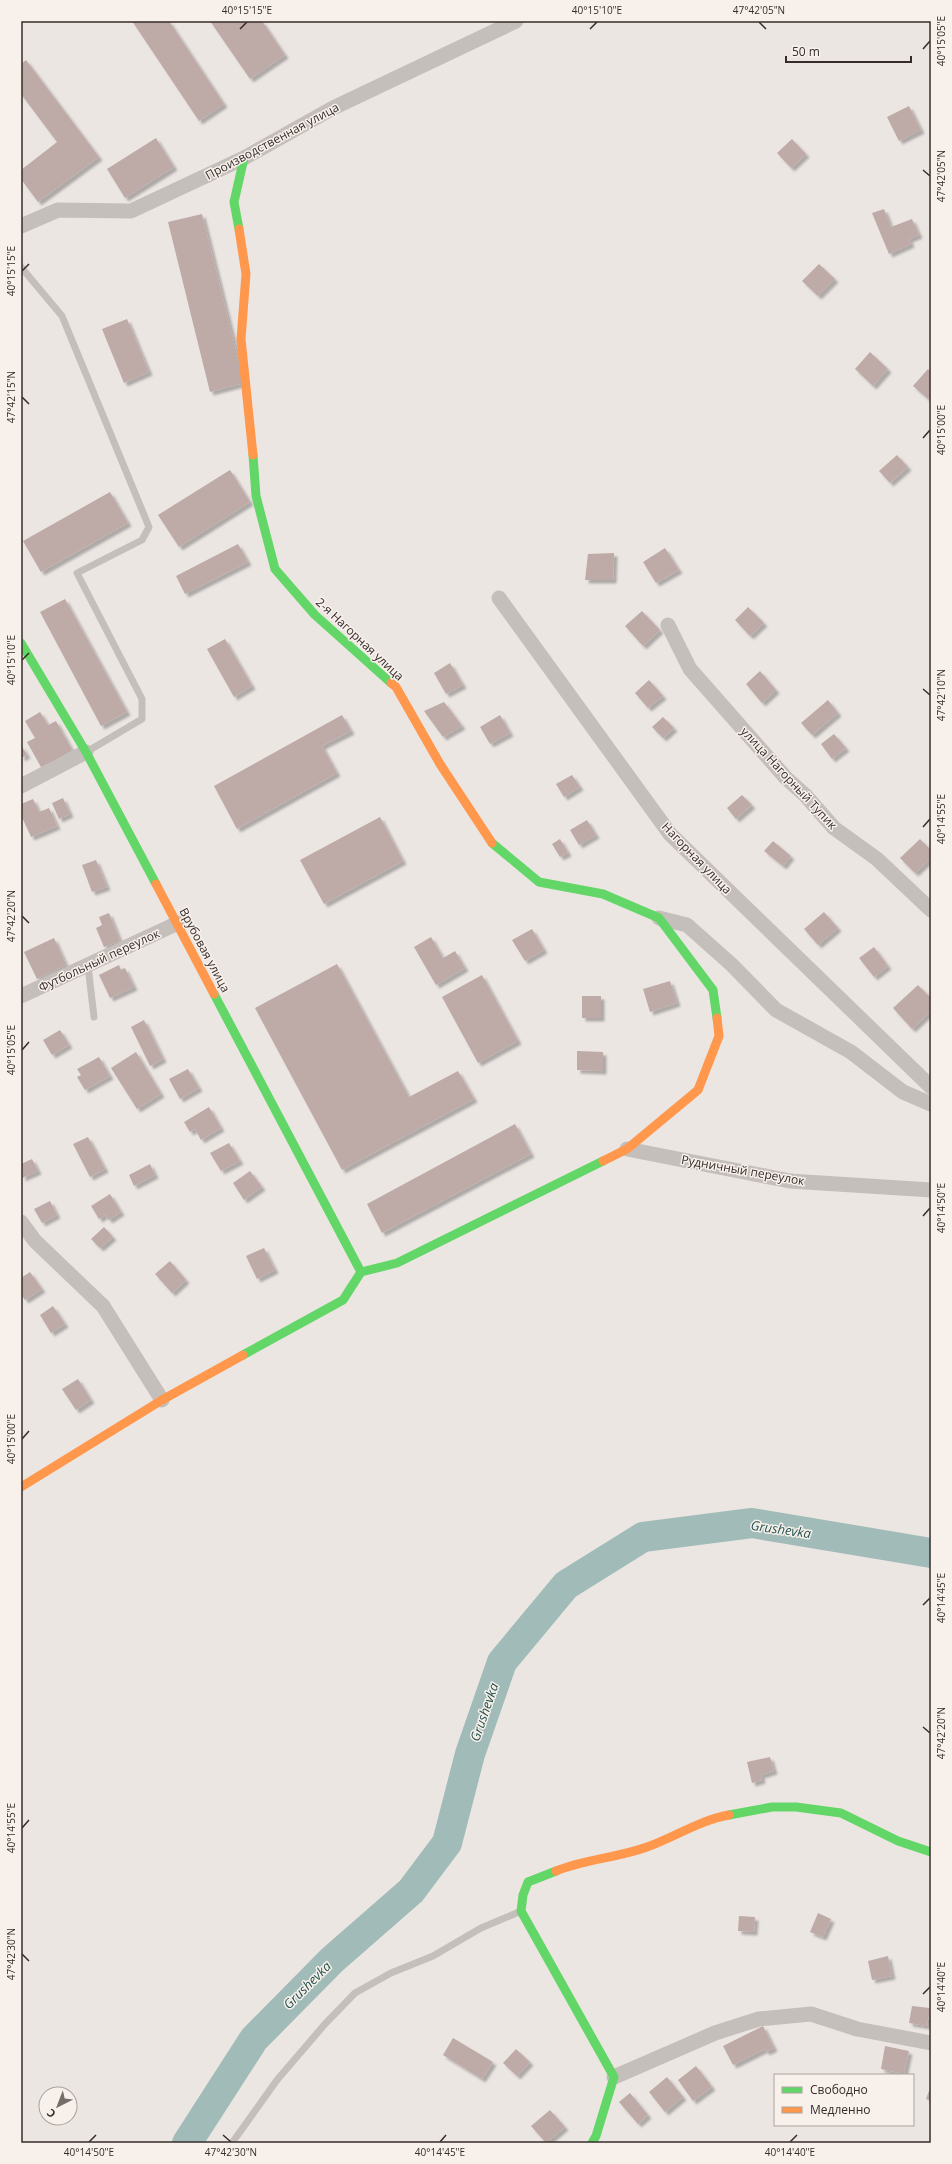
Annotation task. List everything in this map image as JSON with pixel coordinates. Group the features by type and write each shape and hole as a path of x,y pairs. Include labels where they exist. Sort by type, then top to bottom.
{"street":[{"name":"Производственная улица","path":"21,226 58,210 131,211 244,158 333,108 516,21"},
{"name":"2-я Нагорная улица","path":"244,158 234,202 246,274 241,339 251,421 256,496 275,569 315,615 396,687 440,764 493,845 539,882 603,894 659,918 713,990 719,1036 698,1090 627,1149"},
{"name":"Нагорная улица","path":"499,598 670,834 931,1087"},
{"name":"улица Нагорный Тупик","path":"668,626 690,669 786,778 805,795 834,828 877,860 931,910"},
{"name":"Врубовая улица","path":"21,643 86,752 361,1272"},
{"path":"21,786 86,752"},
{"path":"659,918 687,925 732,965 776,1010 851,1052 903,1092 931,1104"},
{"name":"Футбольный переулок","path":"21,996 178,924"},
{"path":"21,1486 162,1400 343,1300 361,1272 397,1264 627,1149"},
{"name":"Рудничный переулок","path":"627,1149 790,1181 931,1190"},
{"path":"21,1222 35,1241 103,1306 162,1400"},
{"path":"597,2140 614,2078 521,1911 523,1895 528,1882 568,1866 614,1857 647,1847 713,1818 772,1807 796,1807 841,1813 898,1841 931,1852"},
{"path":"614,2078 715,2033 759,2019 811,2014 857,2029 931,2043"}],"lane":[{"path":"21,267 62,316 149,527 142,540 77,572 142,699 142,718 86,752"},
{"path":"88,966 94,1017"},
{"path":"232,2143 277,2080 324,2024 355,1993 391,1973 433,1956 481,1928 521,1911"}],"building":[{"path":"132,21 169,21 224,104 199,121"},
{"path":"210,21 262,21 285,55 250,79"},
{"path":"26,60 99,157 38,202 21,179 21,170 57,142 21,94 21,64"},
{"path":"909,106 921,130 899,141 887,117"},
{"path":"156,138 174,167 125,198 107,169"},
{"path":"792,139 806,154 791,168 777,153"},
{"path":"884,209 891,227 912,219 919,235 909,239 911,244 889,254 872,213"},
{"path":"202,214 244,383 210,392 168,222"},
{"path":"819,264 835,279 818,296 802,281"},
{"path":"127,319 149,372 124,383 102,329"},
{"path":"870,352 888,369 873,386 855,369"},
{"path":"928,369 931,372 931,396 928,399 913,386"},
{"path":"897,455 908,467 890,483 879,471"},
{"path":"230,470 250,502 179,547 158,515"},
{"path":"110,492 128,523 41,572 23,541"},
{"path":"238,544 248,562 185,594 176,576"},
{"path":"665,548 679,570 656,583 643,562"},
{"path":"614,553 613,580 585,580 588,554"},
{"path":"65,599 127,712 101,726 40,612"},
{"path":"748,607 764,623 750,636 735,620"},
{"path":"642,611 660,630 643,646 625,626"},
{"path":"225,639 252,686 234,697 207,649"},
{"path":"450,663 463,685 446,694 434,673"},
{"path":"760,671 776,690 762,703 746,684"},
{"path":"649,680 663,696 648,708 635,693"},
{"path":"828,700 838,713 812,735 801,723"},
{"path":"444,702 462,726 443,737 424,711"},
{"path":"40,712 48,725 56,721 72,750 62,756 63,758 50,765 49,763 41,767 27,742 35,738 25,721"},
{"path":"342,715 351,731 322,746 337,773 237,829 214,786"},
{"path":"500,715 510,733 490,744 480,727"},
{"path":"663,717 674,728 663,738 652,727"},
{"path":"834,734 846,748 832,759 821,744"},
{"path":"21,745 27,755 21,758"},
{"path":"572,775 580,787 564,797 556,784"},
{"path":"742,795 752,805 736,819 727,808"},
{"path":"63,798 70,814 59,819 52,803"},
{"path":"33,799 39,812 49,808 57,826 31,837 21,815 21,804"},
{"path":"380,817 403,861 324,904 300,860"},
{"path":"587,820 596,835 579,845 570,830"},
{"path":"560,839 568,853 560,857 552,844"},
{"path":"920,839 931,850 931,858 915,873 900,858"},
{"path":"773,841 791,856 783,866 764,851"},
{"path":"96,860 107,887 92,892 82,865"},
{"path":"824,912 838,928 818,945 804,929"},
{"path":"109,913 120,941 104,947 96,928 102,925 99,917"},
{"path":"532,929 544,950 525,961 512,940"},
{"path":"431,937 443,958 455,951 465,968 436,985 414,947"},
{"path":"54,938 66,965 37,979 24,952"},
{"path":"874,947 888,966 874,977 859,958"},
{"path":"337,964 409,1097 458,1071 474,1099 342,1170 255,1008"},
{"path":"119,965 121,970 125,968 134,987 110,998 99,975"},
{"path":"482,975 518,1041 478,1063 442,997"},
{"path":"670,981 677,1003 650,1012 643,989"},
{"path":"918,985 931,998 931,1011 912,1029 893,1008"},
{"path":"582,996 601,996 601,1018 582,1018"},
{"path":"144,1020 163,1059 150,1066 131,1027"},
{"path":"60,1030 69,1045 52,1055 43,1040"},
{"path":"577,1051 603,1052 603,1071 577,1070"},
{"path":"136,1052 161,1094 137,1109 111,1068"},
{"path":"99,1057 110,1076 85,1090 77,1077 81,1075 77,1069"},
{"path":"188,1069 199,1088 180,1099 169,1079"},
{"path":"209,1107 221,1128 201,1140 195,1129 190,1132 184,1122"},
{"path":"515,1124 531,1154 382,1233 367,1204"},
{"path":"88,1137 105,1169 90,1177 73,1144"},
{"path":"229,1143 240,1161 221,1171 210,1153"},
{"path":"32,1159 38,1171 22,1178 21,1164"},
{"path":"150,1164 155,1175 134,1186 129,1175"},
{"path":"250,1171 262,1187 244,1200 233,1183"},
{"path":"110,1194 121,1212 109,1220 105,1215 99,1219 91,1206"},
{"path":"50,1201 57,1215 42,1223 34,1209"},
{"path":"104,1227 113,1237 100,1248 91,1239"},
{"path":"264,1248 275,1270 257,1279 246,1256"},
{"path":"170,1261 186,1280 172,1293 155,1274"},
{"path":"30,1272 42,1289 25,1300 21,1294 21,1278"},
{"path":"53,1306 65,1324 51,1333 40,1315"},
{"path":"78,1379 91,1400 76,1410 62,1389"},
{"path":"770,1757 774,1771 761,1775 762,1780 752,1783 747,1762"},
{"path":"818,1913 831,1919 823,1937 810,1932"},
{"path":"739,1916 755,1917 754,1932 738,1931"},
{"path":"888,1956 892,1976 872,1980 868,1961"},
{"path":"912,2006 930,2008 927,2026 909,2023"},
{"path":"763,2026 774,2048 766,2052 765,2049 733,2065 723,2046"},
{"path":"453,2038 493,2062 482,2079 443,2055"},
{"path":"885,2046 909,2051 904,2074 881,2069"},
{"path":"516,2049 530,2062 517,2076 503,2063"},
{"path":"696,2066 712,2087 693,2101 678,2080"},
{"path":"667,2077 683,2097 665,2112 649,2092"},
{"path":"931,2086 931,2101 926,2099"},
{"path":"630,2093 648,2115 638,2124 619,2102"},
{"path":"550,2110 565,2127 546,2143 531,2126"}],"waterway":[{"name":"Grushevka","path":"187,2143 254,2039 332,1960 411,1891 447,1843 470,1754 502,1662 566,1585 643,1537 752,1523 931,1553"}],"traffic: fast":[{"path":"239,229 234,202 244,158"},
{"path":"253,455 256,496 275,569 315,615 391,683"},
{"path":"21,643 86,752 156,884"},
{"path":"492,843 539,882 603,894 659,918 713,990 717,1018"},
{"path":"214,994 361,1272"},
{"path":"243,1355 343,1300 361,1272 397,1263 603,1161"},
{"path":"729,1815 772,1807 796,1807 841,1813 898,1841 931,1852"},
{"path":"556,1871 528,1882 523,1895 521,1911 614,2077 596,2136 592,2143"}],"traffic: slow":[{"path":"239,229 246,274 241,339 253,455"},
{"path":"391,683 396,687 440,764 492,843"},
{"path":"156,884 214,994"},
{"path":"603,1161 627,1149 698,1090 719,1036 717,1018"},
{"path":"21,1487 162,1400 243,1355"},
{"path":"556,1871 578,1864 636,1851 718,1817 729,1815"}]}
